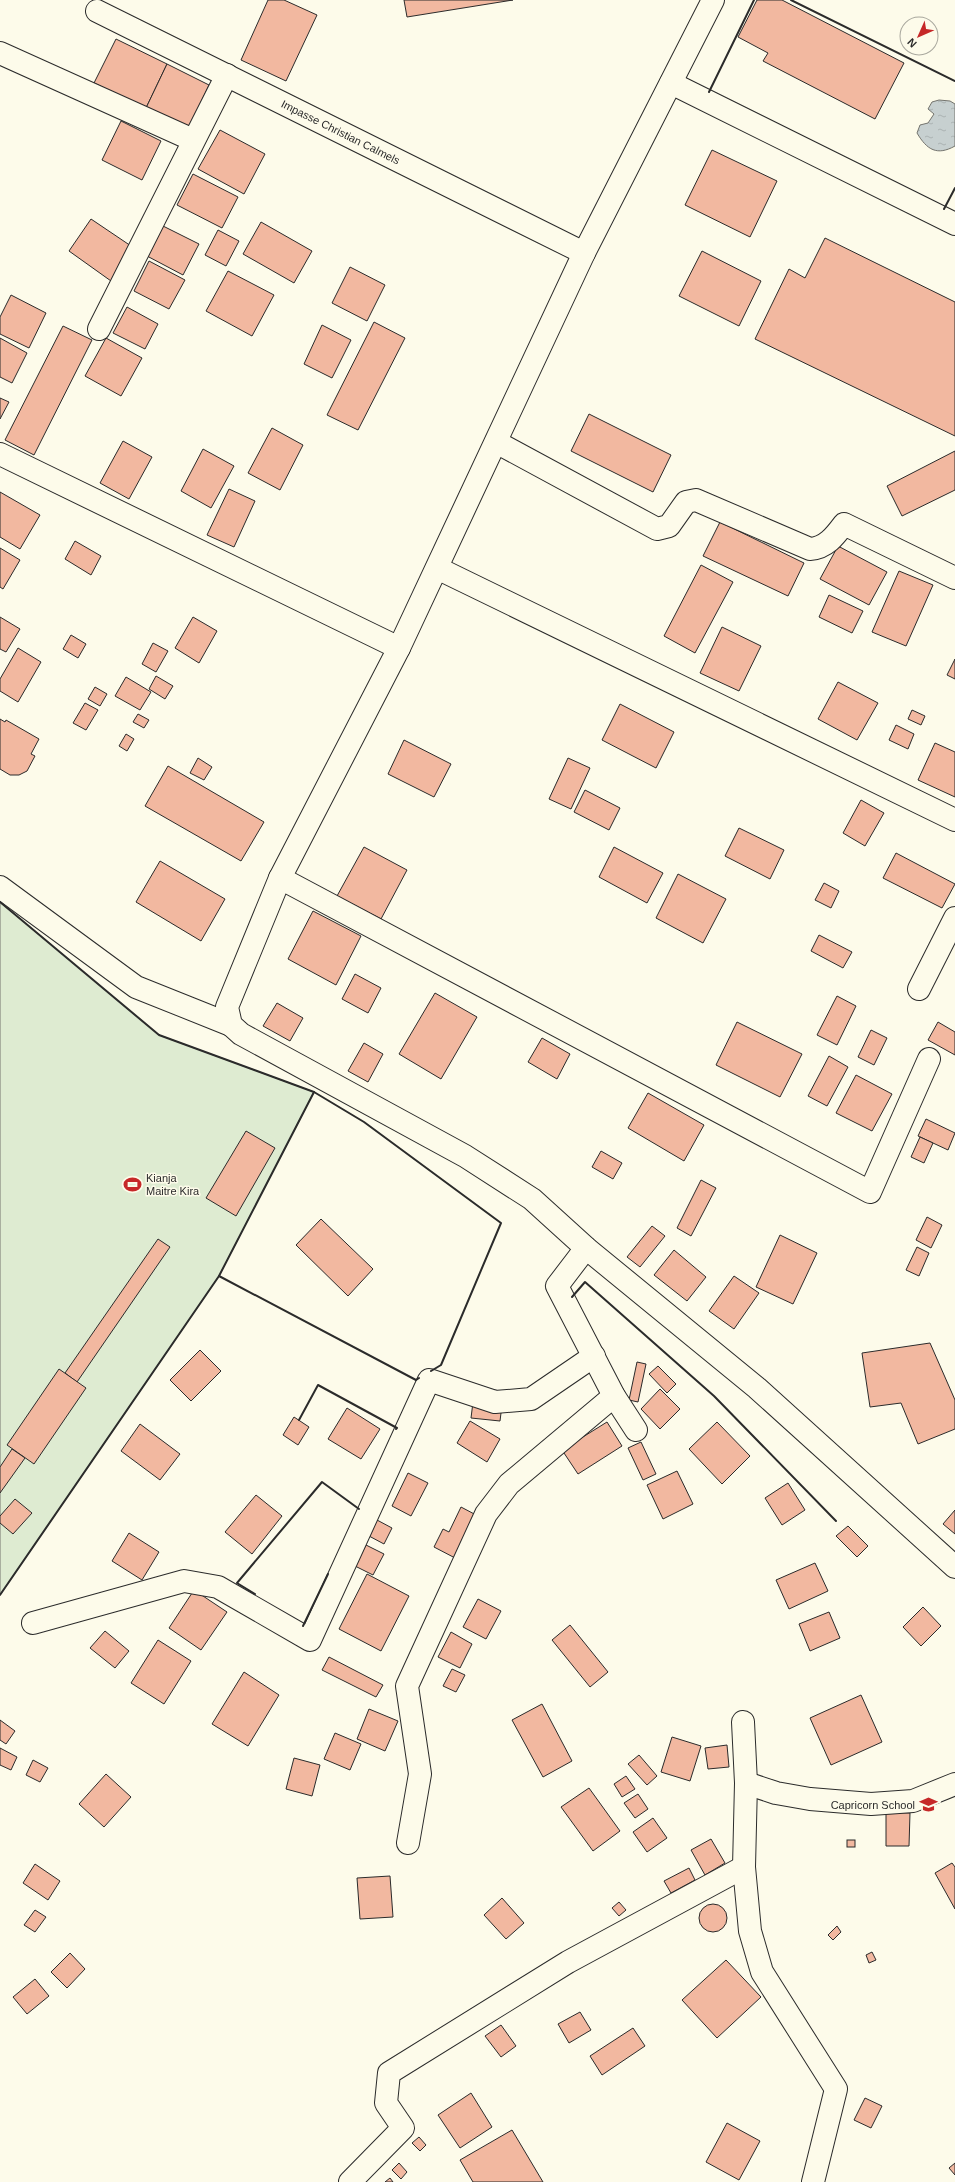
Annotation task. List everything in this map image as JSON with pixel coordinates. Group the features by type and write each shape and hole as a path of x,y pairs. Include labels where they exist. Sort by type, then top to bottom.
{"street":[{"path":"231,1025 228,1007 231,996 280,878 399,648 584,253 713,0"},
{"name":"Impasse Christian Calmels","path":"97,11 584,253"},
{"path":"0,53 193,140"},
{"path":"99,329 227,75"},
{"path":"671,83 955,224"},
{"path":"496,442 657,529 669,526 686,502 696,500 810,549 820,549 833,539 844,524 955,578"},
{"path":"0,454 399,648"},
{"path":"437,568 955,820"},
{"path":"280,878 870,1192 929,1059"},
{"path":"0,887 136,987 231,1025 241,1034 465,1156 532,1199 586,1248 757,1388 955,1567"},
{"path":"919,989 955,918"},
{"path":"586,1248 557,1286 614,1396 636,1430"},
{"path":"34,1623 184,1581 218,1587 310,1640 429,1380 495,1402 531,1399 594,1356"},
{"path":"408,1843 420,1774 407,1686 486,1514 509,1484 614,1396"},
{"path":"742,1722 746,1782 744,1867 750,1931 762,1972 836,2089 813,2182"},
{"path":"746,1782 776,1793 810,1799 871,1804 913,1801 955,1784"},
{"path":"350,2182 403,2128 386,2102 389,2073 568,1962 744,1867"}],"green space":[{"name":"Kianja Maitre Kira","path":"0,902 159,1035 314,1092 219,1276 0,1595"}],"water":[{"path":"939,100 950,101 955,104 955,146 943,151 933,150 925,144 917,133 920,125 928,123 934,114 928,109 932,102"}],"building":[{"path":"268,0 284,0 317,15 286,81 241,60"},
{"path":"404,0 513,0 407,17"},
{"path":"757,0 782,0 904,63 875,119 763,61 768,53 738,37"},
{"path":"116,39 167,64 146,108 94,83"},
{"path":"167,64 209,85 189,128 146,108"},
{"path":"121,121 161,141 142,180 102,160"},
{"path":"220,130 265,154 244,194 198,169"},
{"path":"712,150 777,181 750,237 685,205"},
{"path":"193,174 238,197 222,228 177,205"},
{"path":"91,219 134,248 111,281 69,251"},
{"path":"261,222 312,251 294,283 243,254"},
{"path":"163,226 199,244 183,275 147,256"},
{"path":"218,230 239,241 226,266 205,255"},
{"path":"825,238 955,302 955,436 755,339 789,269 805,278"},
{"path":"702,251 761,281 739,326 679,296"},
{"path":"149,261 185,280 169,309 134,291"},
{"path":"350,267 385,285 367,321 332,303"},
{"path":"228,271 274,295 252,336 206,311"},
{"path":"11,295 46,313 29,348 0,334 0,317"},
{"path":"127,307 158,324 145,349 113,333"},
{"path":"374,322 405,338 358,430 327,415"},
{"path":"322,325 351,340 332,378 304,364"},
{"path":"63,326 92,340 34,455 5,440"},
{"path":"0,338 27,353 12,383 0,377"},
{"path":"106,338 142,358 121,396 85,376"},
{"path":"0,398 9,402 0,419"},
{"path":"589,414 671,455 653,492 571,451"},
{"path":"272,428 303,445 280,490 248,473"},
{"path":"123,441 152,457 129,499 100,483"},
{"path":"203,449 234,466 211,508 181,491"},
{"path":"955,451 955,490 902,516 887,486"},
{"path":"229,489 255,501 234,547 207,535"},
{"path":"0,492 40,515 20,549 0,537"},
{"path":"720,522 804,563 788,596 703,556"},
{"path":"75,541 101,556 91,575 65,559"},
{"path":"838,546 887,572 869,605 820,579"},
{"path":"0,548 20,560 3,589 0,587"},
{"path":"701,565 733,582 695,653 664,636"},
{"path":"899,571 933,585 906,646 872,632"},
{"path":"829,595 863,611 852,633 819,617"},
{"path":"0,617 20,629 6,652 0,649"},
{"path":"193,617 217,631 199,663 175,648"},
{"path":"722,627 761,646 739,691 700,673"},
{"path":"71,635 86,644 78,658 63,649"},
{"path":"153,643 168,651 156,672 142,664"},
{"path":"18,648 41,662 18,702 0,691 0,679"},
{"path":"955,659 955,679 947,675"},
{"path":"156,676 173,686 165,699 149,689"},
{"path":"126,677 151,692 140,710 115,696"},
{"path":"838,682 878,703 857,740 818,719"},
{"path":"95,687 107,694 100,706 88,699"},
{"path":"85,703 98,710 86,730 73,723"},
{"path":"620,704 674,732 656,768 602,740"},
{"path":"912,710 925,716 921,725 908,719"},
{"path":"138,714 149,720 144,728 133,722"},
{"path":"0,719 5,722 6,720 39,739 31,754 35,756 27,771 19,775 10,775 0,769"},
{"path":"896,725 914,734 908,749 889,740"},
{"path":"126,734 134,739 127,751 119,746"},
{"path":"404,740 451,764 434,797 388,774"},
{"path":"935,743 955,752 955,797 918,780"},
{"path":"198,758 212,767 204,780 190,773"},
{"path":"568,758 590,768 571,809 549,799"},
{"path":"168,766 264,822 241,861 145,806"},
{"path":"585,790 620,808 609,830 574,812"},
{"path":"861,800 884,813 865,846 843,833"},
{"path":"739,828 784,850 770,879 725,856"},
{"path":"364,847 407,870 381,919 337,896"},
{"path":"614,847 663,873 647,903 599,877"},
{"path":"896,853 955,884 942,908 883,878"},
{"path":"160,861 225,899 201,941 136,902"},
{"path":"678,874 726,899 703,943 656,918"},
{"path":"824,883 839,891 831,908 815,900"},
{"path":"313,911 361,936 336,985 288,959"},
{"path":"819,935 852,952 843,968 811,951"},
{"path":"355,974 381,988 368,1013 342,999"},
{"path":"435,993 477,1017 441,1079 399,1054"},
{"path":"837,996 856,1006 837,1045 817,1035"},
{"path":"277,1003 303,1018 290,1041 263,1026"},
{"path":"737,1022 802,1054 780,1097 716,1065"},
{"path":"938,1022 955,1032 955,1055 928,1040"},
{"path":"871,1030 887,1038 874,1065 858,1057"},
{"path":"542,1038 570,1054 557,1079 528,1062"},
{"path":"364,1043 383,1054 368,1082 348,1071"},
{"path":"829,1056 848,1067 827,1106 808,1096"},
{"path":"856,1075 892,1094 872,1131 836,1113"},
{"path":"648,1093 704,1125 684,1161 628,1128"},
{"path":"926,1119 955,1133 948,1150 918,1136"},
{"path":"246,1131 275,1148 236,1216 206,1198"},
{"path":"920,1137 933,1143 924,1163 911,1157"},
{"path":"601,1151 622,1163 613,1179 592,1167"},
{"path":"701,1180 716,1188 691,1236 677,1228"},
{"path":"927,1217 942,1225 931,1248 916,1240"},
{"path":"321,1219 373,1269 348,1296 296,1245"},
{"path":"652,1226 665,1236 640,1267 627,1257"},
{"path":"780,1235 817,1253 793,1304 756,1287"},
{"path":"158,1239 170,1247 77,1382 65,1373"},
{"path":"917,1247 929,1253 919,1276 906,1270"},
{"path":"674,1250 706,1277 687,1301 654,1275"},
{"path":"734,1276 759,1293 734,1329 709,1311"},
{"path":"930,1343 955,1400 955,1429 918,1444 901,1403 870,1407 862,1353"},
{"path":"200,1350 221,1371 191,1401 170,1380"},
{"path":"637,1362 646,1364 638,1402 629,1400"},
{"path":"658,1366 676,1384 667,1393 649,1374"},
{"path":"59,1369 86,1388 34,1464 7,1445"},
{"path":"660,1389 680,1409 660,1429 641,1409"},
{"path":"473,1402 502,1405 500,1421 471,1418"},
{"path":"347,1408 380,1429 361,1459 328,1439"},
{"path":"294,1417 309,1427 298,1445 283,1435"},
{"path":"470,1421 500,1439 487,1462 457,1443"},
{"path":"607,1422 622,1446 578,1474 562,1450"},
{"path":"717,1422 750,1456 722,1484 689,1449"},
{"path":"140,1424 180,1454 160,1480 121,1451"},
{"path":"641,1442 656,1474 643,1480 628,1448"},
{"path":"12,1449 25,1458 0,1493 0,1467"},
{"path":"677,1471 693,1504 663,1519 647,1485"},
{"path":"408,1473 428,1483 411,1516 392,1506"},
{"path":"788,1483 805,1510 782,1525 765,1498"},
{"path":"256,1495 282,1516 252,1554 225,1532"},
{"path":"15,1499 32,1513 13,1534 0,1523 0,1516"},
{"path":"461,1507 478,1516 457,1559 434,1547 443,1529 449,1532"},
{"path":"955,1510 955,1534 943,1524"},
{"path":"377,1520 392,1528 384,1544 369,1536"},
{"path":"848,1526 868,1546 857,1557 836,1536"},
{"path":"129,1533 159,1552 142,1580 112,1561"},
{"path":"366,1545 384,1554 373,1575 355,1566"},
{"path":"815,1563 828,1591 789,1609 776,1580"},
{"path":"367,1574 409,1596 381,1651 339,1629"},
{"path":"194,1590 227,1612 201,1650 169,1628"},
{"path":"478,1599 501,1611 486,1639 463,1627"},
{"path":"923,1607 941,1626 921,1646 903,1627"},
{"path":"829,1612 840,1638 810,1651 799,1624"},
{"path":"570,1625 608,1672 590,1687 552,1640"},
{"path":"105,1631 129,1651 115,1668 90,1648"},
{"path":"451,1632 472,1644 460,1668 438,1657"},
{"path":"158,1640 191,1661 164,1704 131,1683"},
{"path":"329,1657 383,1685 376,1697 322,1670"},
{"path":"452,1669 465,1675 456,1692 443,1686"},
{"path":"244,1672 279,1695 248,1746 212,1724"},
{"path":"861,1695 882,1742 831,1765 810,1718"},
{"path":"542,1704 572,1761 543,1777 512,1720"},
{"path":"369,1709 398,1721 385,1751 357,1739"},
{"path":"0,1720 15,1731 6,1744 0,1740"},
{"path":"335,1733 361,1744 350,1770 324,1759"},
{"path":"672,1737 701,1746 690,1781 661,1772"},
{"path":"727,1745 729,1767 708,1769 705,1748"},
{"path":"0,1748 17,1757 11,1770 0,1765"},
{"path":"639,1755 657,1776 647,1785 628,1764"},
{"path":"294,1758 320,1765 312,1796 286,1789"},
{"path":"33,1760 48,1768 40,1782 26,1775"},
{"path":"106,1774 131,1797 104,1827 79,1804"},
{"path":"626,1776 635,1789 622,1797 614,1784"},
{"path":"589,1788 620,1831 593,1851 561,1807"},
{"path":"638,1794 648,1809 635,1818 624,1803"},
{"path":"886,1812 910,1813 909,1846 886,1846"},
{"path":"653,1818 667,1838 647,1852 633,1832"},
{"path":"711,1839 725,1863 705,1875 691,1850"},
{"path":"847,1840 855,1840 855,1847 847,1847"},
{"path":"952,1863 955,1867 955,1909 935,1873"},
{"path":"35,1864 60,1881 48,1900 23,1883"},
{"path":"689,1868 695,1880 671,1893 664,1881"},
{"path":"390,1876 393,1917 360,1919 357,1878"},
{"path":"502,1898 524,1923 506,1939 484,1915"},
{"path":"619,1902 626,1910 619,1916 612,1908"},
{"path":"713,1904 723,1908 727,1918 723,1928 713,1932 703,1928 699,1918 703,1908"},
{"path":"35,1910 46,1917 35,1932 24,1925"},
{"path":"837,1926 841,1932 833,1940 828,1935"},
{"path":"872,1952 876,1960 869,1963 866,1955"},
{"path":"70,1953 85,1969 67,1988 51,1972"},
{"path":"726,1960 761,1997 717,2038 682,2000"},
{"path":"35,1979 49,1996 27,2014 13,1997"},
{"path":"580,2012 591,2030 569,2043 558,2024"},
{"path":"501,2025 516,2046 501,2057 485,2036"},
{"path":"633,2028 645,2046 602,2075 590,2056"},
{"path":"471,2093 492,2127 460,2148 438,2115"},
{"path":"865,2098 882,2106 871,2128 854,2120"},
{"path":"727,2123 760,2141 739,2180 706,2162"},
{"path":"512,2130 543,2182 473,2182 460,2160"},
{"path":"419,2137 426,2145 420,2151 412,2143"},
{"path":"399,2163 407,2172 401,2179 392,2170"},
{"path":"955,2163 955,2175 949,2168"},
{"path":"390,2178 393,2182 385,2182"}],"wall":[{"path":"709,92 754,0"},
{"path":"791,0 955,81"},
{"path":"944,209 955,188"},
{"path":"0,902 159,1035 314,1092 219,1276 0,1595"},
{"path":"314,1092 364,1122 501,1223 441,1365 431,1371"},
{"path":"219,1276 416,1380 419,1378"},
{"path":"572,1297 585,1282 714,1396 836,1521"},
{"path":"299,1420 318,1385 397,1428 396,1429"},
{"path":"255,1594 237,1583 322,1482 359,1509"},
{"path":"303,1626 328,1574"}],"place":[{"name":"Kianja Maitre Kira","path":"133,1184"},
{"name":"Capricorn School","path":"928,1805"}]}
